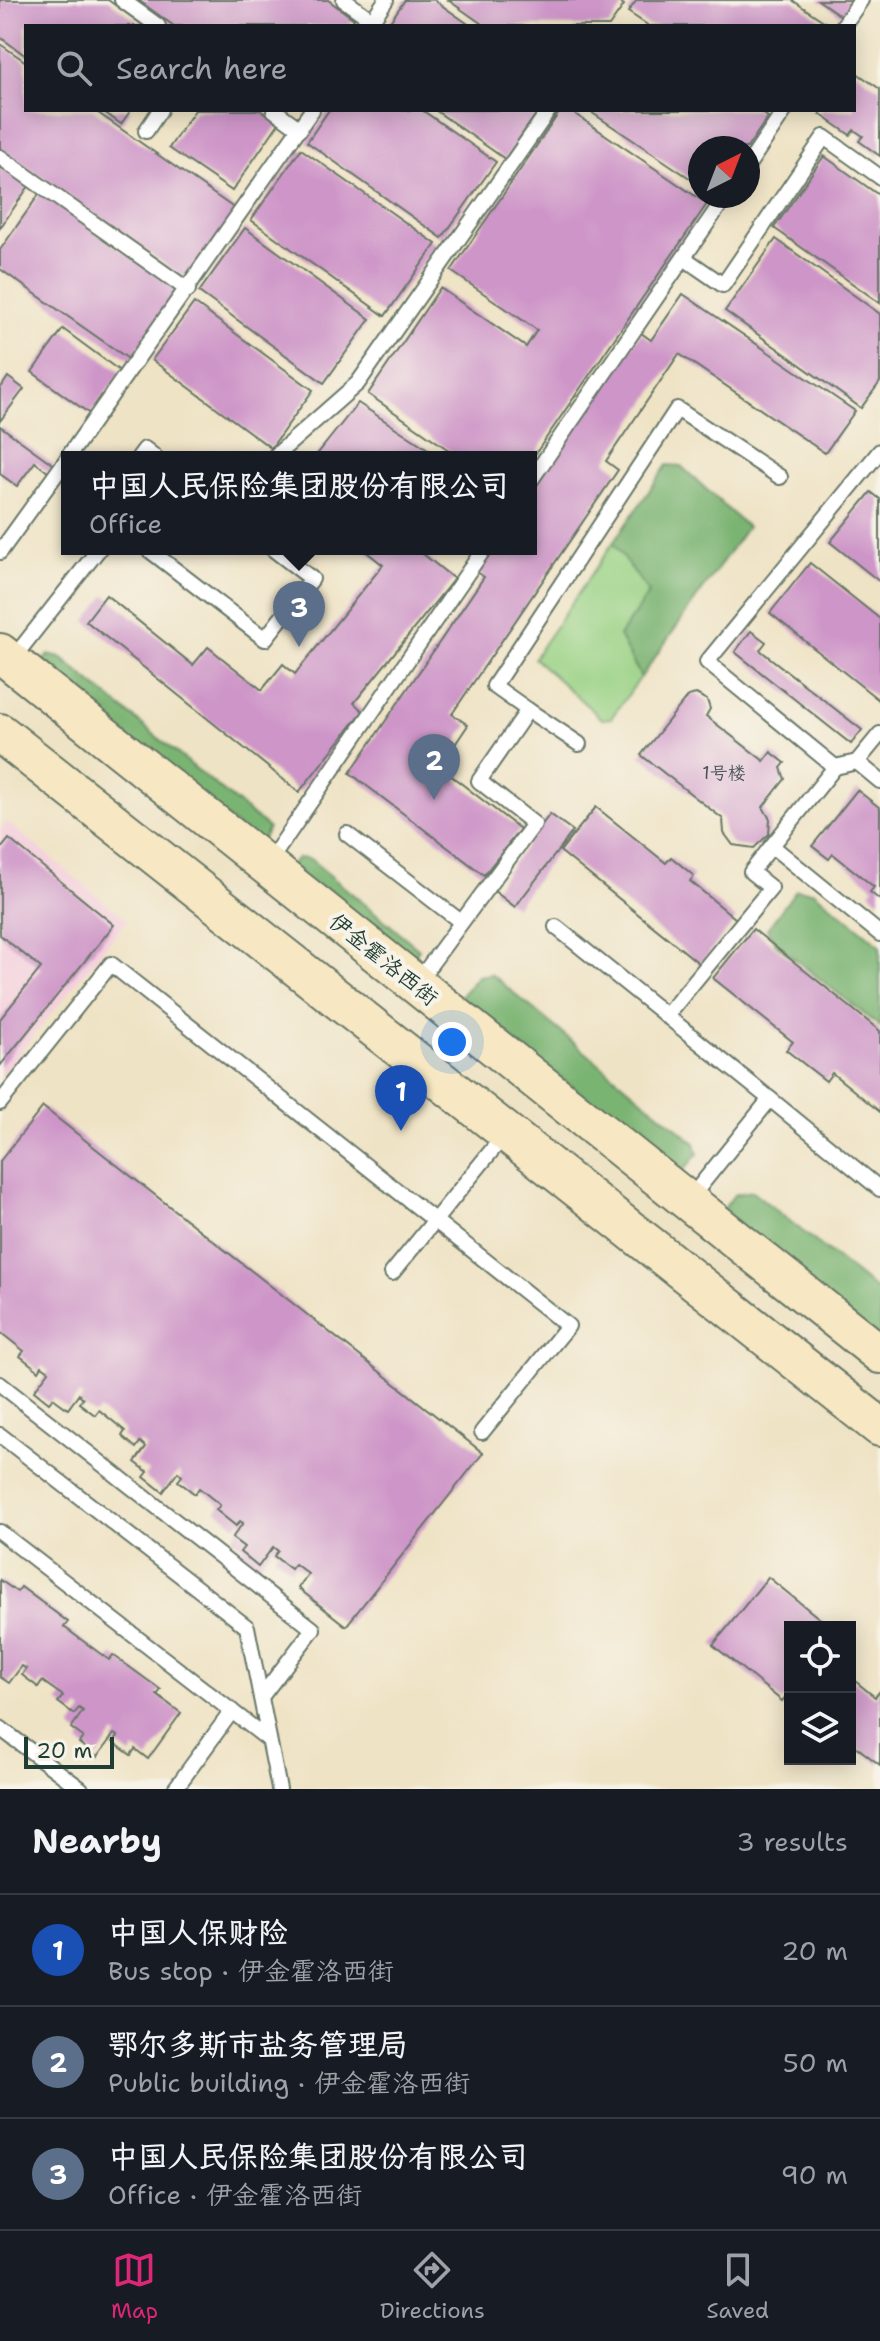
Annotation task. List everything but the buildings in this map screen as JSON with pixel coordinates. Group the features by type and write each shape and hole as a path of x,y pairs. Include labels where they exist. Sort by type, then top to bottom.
{"street":[{"name":"伊金霍洛西街","path":"6,657 880,1354"},
{"path":"3,738 880,1427"}],"lane":[{"path":"122,0 155,24"},
{"path":"344,0 370,23 386,0"},
{"path":"844,24 861,0"},
{"path":"146,131 159,112"},
{"path":"277,112 300,129"},
{"path":"73,451 311,112"},
{"path":"281,451 358,383 548,112"},
{"path":"760,147 784,112"},
{"path":"684,258 723,285 824,137 880,177"},
{"path":"0,157 188,290"},
{"path":"537,471 718,208"},
{"path":"579,744 494,686 677,409 780,477"},
{"path":"835,767 707,662 880,451"},
{"path":"0,552 61,468"},
{"path":"6,657 94,555"},
{"path":"156,555 265,639 312,579 281,555"},
{"path":"266,865 480,555"},
{"path":"416,984 534,824 479,781 528,710"},
{"path":"666,1016 771,888 751,872 835,767 857,762 880,734"},
{"path":"857,762 880,781"},
{"path":"347,834 461,922"},
{"path":"772,846 880,934"},
{"path":"556,927 880,1189"},
{"path":"0,1103 111,964 568,1326 482,1432"},
{"path":"688,1201 770,1099"},
{"path":"392,1273 506,1133"},
{"path":"0,1384 313,1629 261,1697"},
{"path":"0,1435 247,1627 279,1789"},
{"path":"0,1532 269,1740"},
{"path":"175,1789 232,1711"},
{"path":"0,1728 81,1789"}],"shaded area":[{"path":"7,822 127,920 0,1077 0,830"}],"green space":[{"path":"667,465 681,466 747,527 641,677 619,636 649,593 613,543"},
{"path":"613,543 649,593 619,636 641,677 611,718 602,719 534,658"},
{"path":"48,655 61,658 268,828 260,845 38,667"},
{"path":"298,858 310,859 419,949 410,962 288,868"},
{"path":"796,890 813,891 880,945 880,1027 776,944 767,929"},
{"path":"491,974 695,1143 698,1154 682,1172 458,999 478,976"},
{"path":"752,1191 880,1293 880,1343 722,1211 734,1195"}],"place":[{"name":"中国人民保险集团股份有限公司","path":"299,647"},
{"name":"鄂尔多斯市盐务管理局","path":"434,800"},
{"name":"中国人保财险","path":"401,1131"}]}
